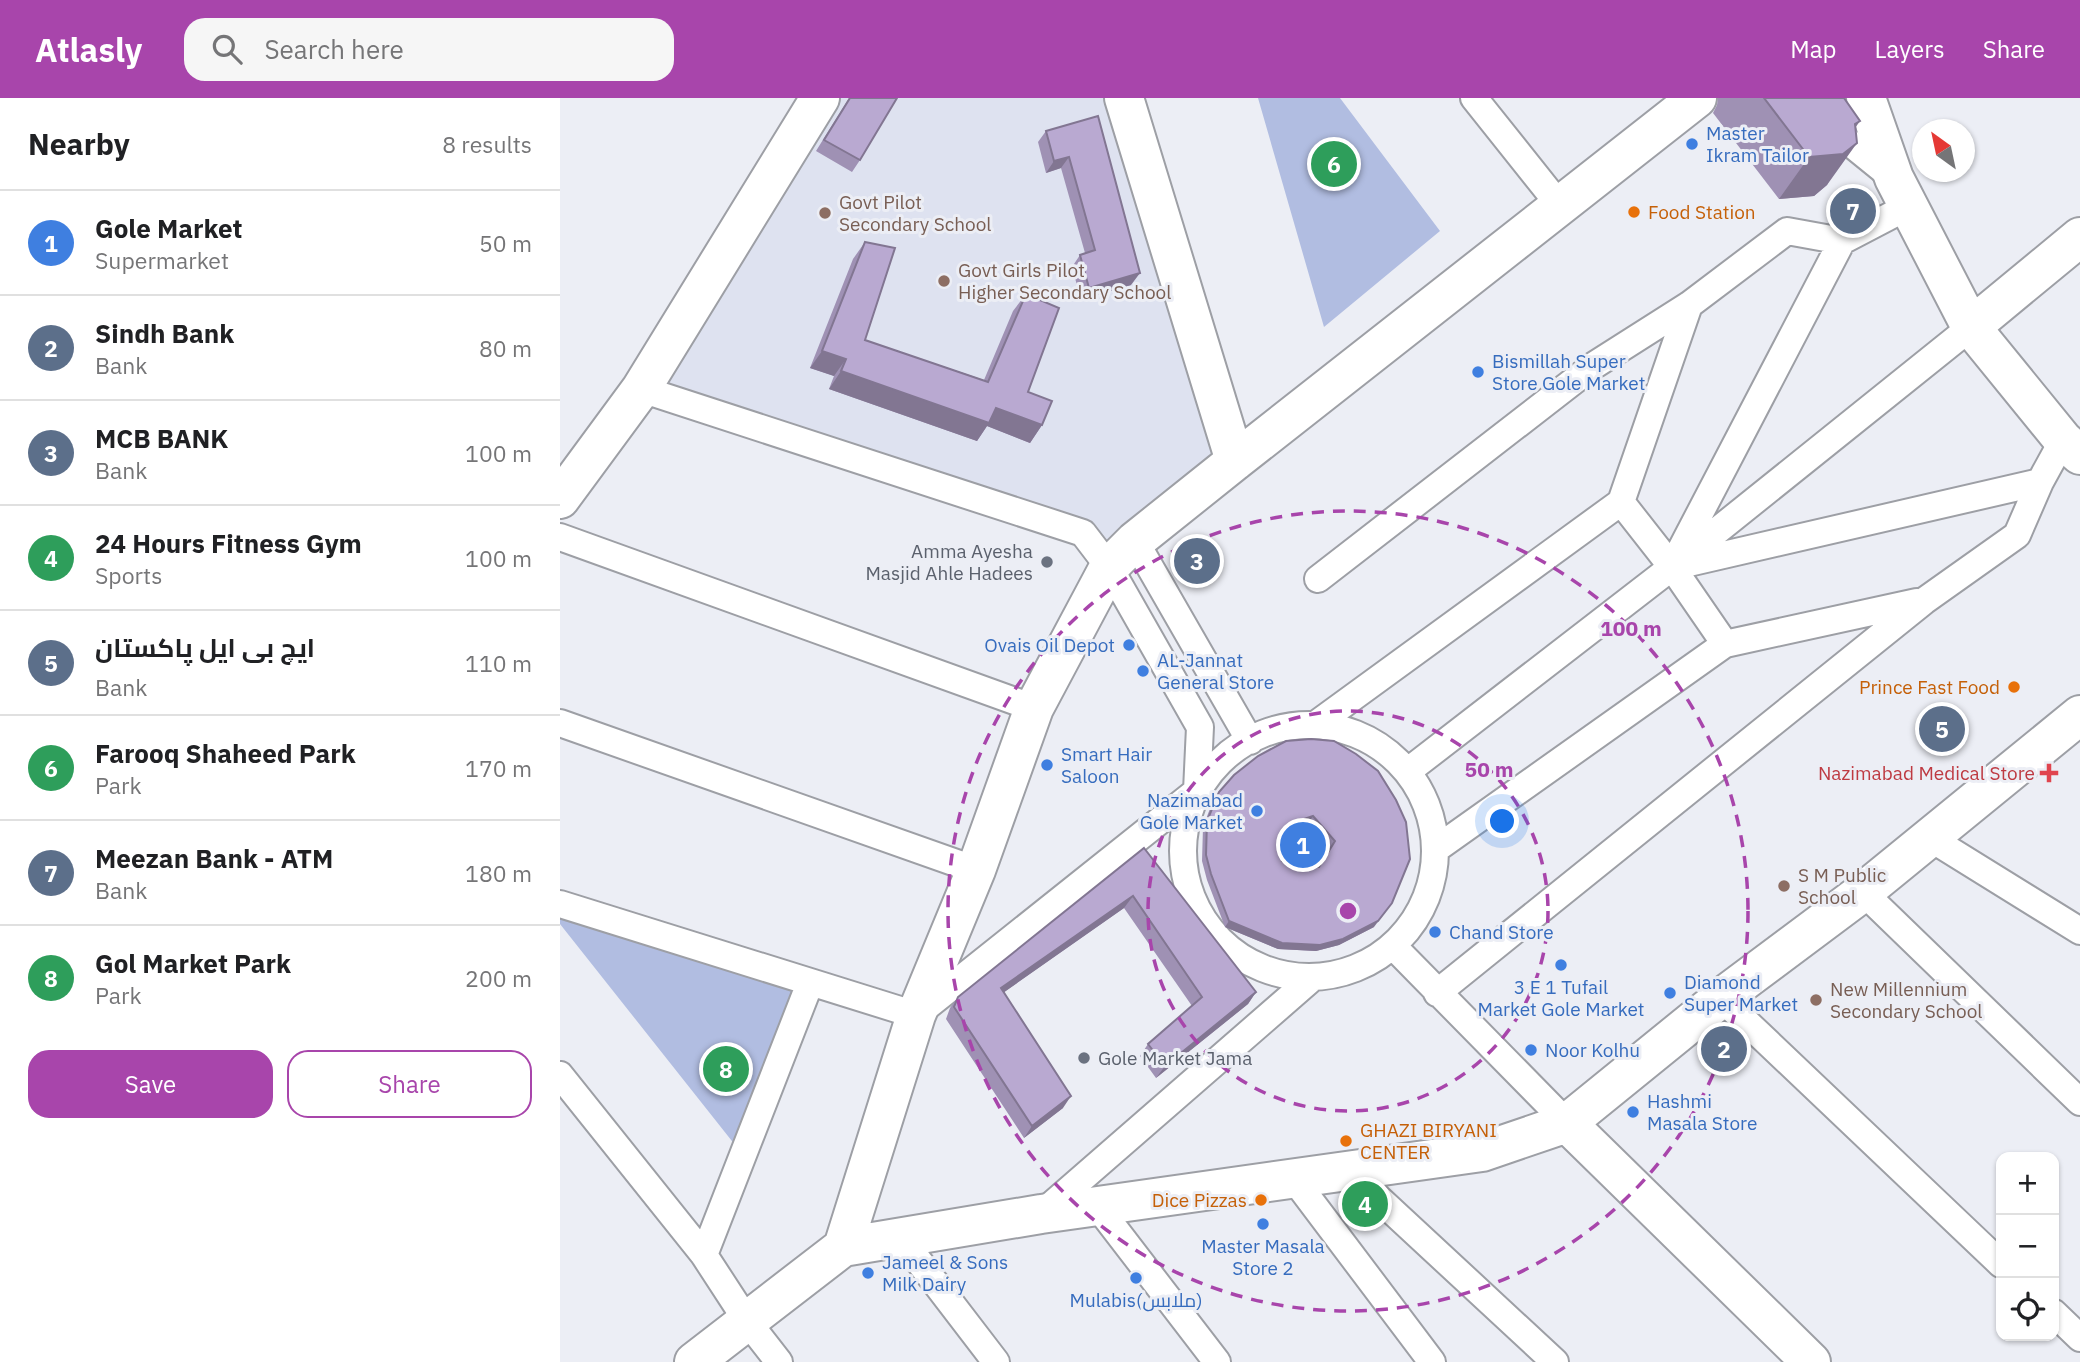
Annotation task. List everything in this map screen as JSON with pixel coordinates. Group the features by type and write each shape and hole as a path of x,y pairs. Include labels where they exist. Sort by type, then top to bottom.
{"street":[{"path":"560,499 641,388 820,98"},
{"path":"1124,98 1235,461"},
{"path":"1474,98 1560,207"},
{"path":"1788,98 1818,117 1901,192"},
{"path":"1437,993 1924,601 2017,535 2040,482 2072,447 1971,327 1901,192 1866,98"},
{"path":"843,1247 916,1015 976,870 1034,708 1122,554 1235,461 1694,99"},
{"path":"1672,567 1842,241 1901,192"},
{"path":"1318,579 1593,366 1689,305 1787,231 1842,241"},
{"path":"1408,771 1672,567 2080,237"},
{"path":"1315,725 1621,502 1689,305"},
{"path":"641,388 1083,533 1122,554 1250,741"},
{"path":"1672,567 2040,482"},
{"path":"1621,502 1672,567 1725,644"},
{"path":"560,537 1034,708"},
{"path":"916,1015 1197,791 1229,752 1272,730 1315,725 1343,729 1383,748 1408,771 1430,814 1436,849 1429,893 1412,925 1392,946 1355,970 1311,979 1258,968 1221,944 1195,909 1184,879 1182,835 1197,791 1200,727 1122,554"},
{"path":"1436,849 1725,644 1924,601"},
{"path":"694,1362 843,1247 1041,1214 1482,1152 1567,1123 1721,998 1863,892 2078,720"},
{"path":"560,723 976,870"},
{"path":"1930,838 2080,931"},
{"path":"1863,892 2080,1102"},
{"path":"560,904 916,1015"},
{"path":"1392,946 1810,1362"},
{"path":"1041,1214 1311,979"},
{"path":"704,1255 810,984"},
{"path":"1721,998 1996,1259"},
{"path":"560,1075 704,1255 747,1321 779,1362"},
{"path":"1349,1171 1555,1362"},
{"path":"1294,1179 1433,1362"},
{"path":"1098,1207 1217,1362"},
{"path":"901,1238 996,1362"},
{"path":"2059,1318 2080,1338"}],"shaded area":[{"name":"Govt Girls Pilot Higher Secondary School","path":"820,98 1124,98 1235,461 1109,567 1083,533 641,389"},
{"path":"1258,98 1340,98 1440,231 1324,327"},
{"path":"560,904 810,983 743,1155 560,924"}],"building":[{"path":"850,98 897,98 860,160 824,140"},
{"path":"1764,98 1844,98 1860,121 1855,124 1857,143 1843,154 1809,157"},
{"path":"1098,116 1140,273 1089,288 1080,255 1095,250 1069,157 1054,161 1046,131"},
{"path":"865,242 895,248 865,340 988,382 1026,294 1059,308 1028,392 1052,401 1042,425 996,408 989,423 841,371 846,359 822,351"},
{"path":"1286,741 1334,741 1356,754 1378,771 1406,822 1410,859 1392,903 1378,921 1343,939 1320,945 1282,943 1229,921 1206,855 1207,821 1219,792 1234,775 1258,756","holes":["1313,816 1335,841 1319,867 1282,861 1287,825"]},
{"path":"1144,848 1256,992 1165,1066 1148,1044 1202,997 1133,896 1001,988 1071,1096 1032,1126 954,1007 958,997"}],"place":[{"name":"Master Ikram Tailor","path":"1692,144"},
{"name":"Farooq Shaheed Park","path":"1334,164"},
{"name":"Meezan Bank - ATM","path":"1853,211"},
{"name":"Food Station","path":"1634,212"},
{"name":"Govt Pilot Secondary School","path":"825,213"},
{"name":"Govt Girls Pilot Higher Secondary School","path":"944,281"},
{"name":"Bismillah Super Store Gole Market","path":"1478,372"},
{"name":"MCB BANK","path":"1197,561"},
{"name":"Amma Ayesha Masjid Ahle Hadees","path":"1047,562"},
{"name":"Ovais Oil Depot","path":"1129,645"},
{"name":"AL-Jannat General Store","path":"1143,671"},
{"name":"Prince Fast Food","path":"2014,687"},
{"name":"ایچ بی ایل پاکستان","path":"1942,729"},
{"name":"Smart Hair Saloon","path":"1047,765"},
{"name":"Nazimabad Medical Store","path":"2049,773"},
{"name":"Nazimabad Gole Market","path":"1257,811"},
{"name":"Gole Market","path":"1303,845"},
{"name":"S M Public School","path":"1784,886"},
{"name":"Chand Store","path":"1435,932"},
{"name":"3 E 1 Tufail Market Gole Market","path":"1561,965"},
{"name":"Diamond Super Market","path":"1670,993"},
{"name":"New Millennium Secondary School","path":"1816,1000"},
{"name":"Sindh Bank","path":"1724,1049"},
{"name":"Noor Kolhu","path":"1531,1050"},
{"name":"Gole Market Jama","path":"1084,1058"},
{"name":"Gol Market Park","path":"726,1069"},
{"name":"Hashmi Masala Store","path":"1633,1112"},
{"name":"GHAZI BIRYANI CENTER","path":"1346,1141"},
{"name":"Dice Pizzas","path":"1261,1200"},
{"name":"24 Hours Fitness Gym","path":"1365,1204"},
{"name":"Master Masala Store 2","path":"1263,1224"},
{"name":"Jameel & Sons Milk Dairy","path":"868,1273"},
{"name":"Mulabis(ملابس)","path":"1136,1278"}]}
